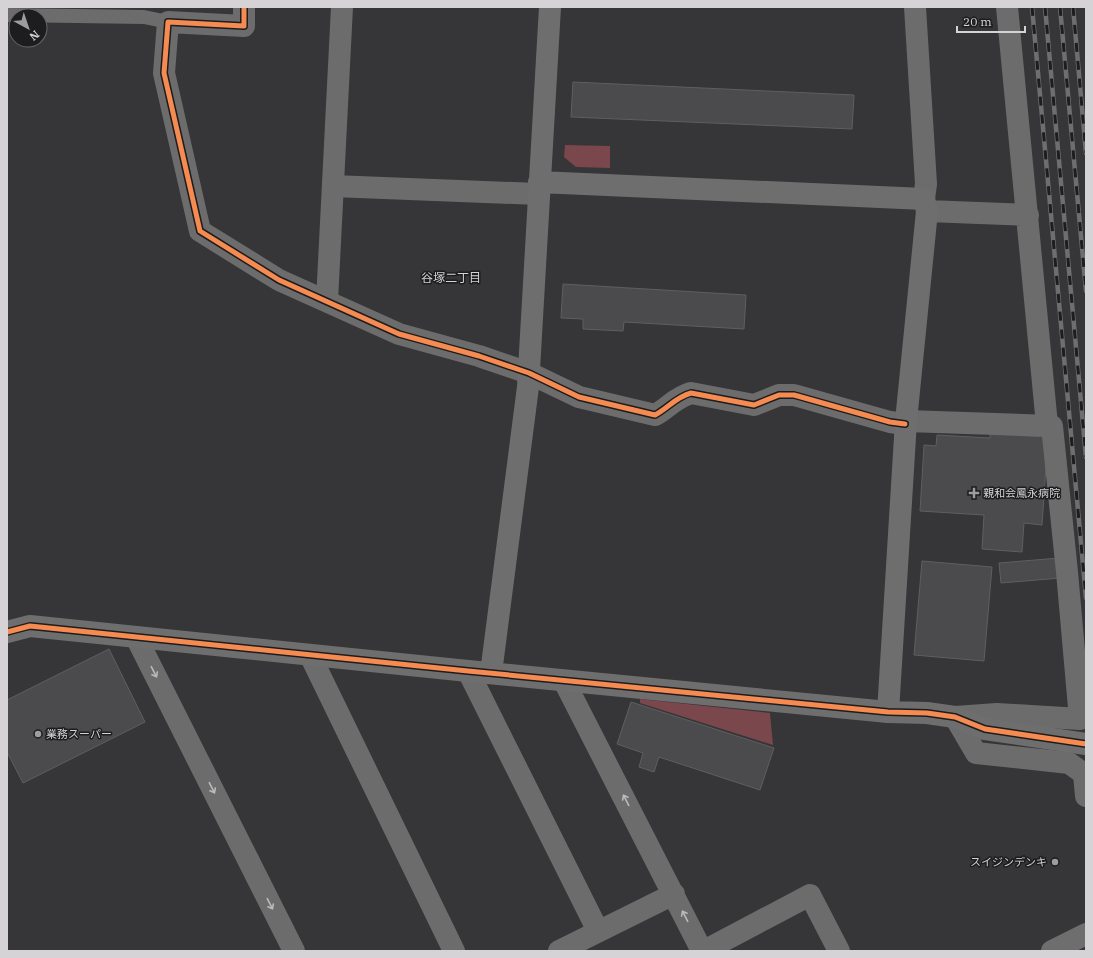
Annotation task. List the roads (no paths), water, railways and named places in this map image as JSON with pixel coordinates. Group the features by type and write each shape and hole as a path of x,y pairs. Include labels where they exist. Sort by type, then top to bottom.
{"street":[{"path":"7,632 30,626 564,681 888,712 927,713 955,717 997,714 1080,719 1052,426 890,422 794,395 779,395 754,405 690,393 681,396 665,410 655,415 579,397 529,373 479,356 399,334 279,280 200,231 164,73 168,22 244,26 244,7"},
{"path":"327,301 342,7"},
{"path":"491,673 529,373 538,188 550,7"},
{"path":"888,712 906,422 926,205 926,184 914,7"},
{"path":"1007,7 1047,425"},
{"path":"333,186 538,188 926,205 1028,215"},
{"path":"136,637 294,951"},
{"path":"310,655 454,951"},
{"path":"468,671 598,932"},
{"path":"564,681 703,951 810,895 838,951"},
{"path":"955,717 985,729 1086,744"},
{"path":"955,717 976,753 1069,763 1084,774 1086,796"},
{"path":"559,951 674,894"},
{"path":"1052,951 1086,934"}],"lane":[{"path":"7,15 144,17 168,22"}],"railway":[{"path":"1032,7 1086,598"},
{"path":"1045,7 1086,457"},
{"path":"1060,7 1086,291"},
{"path":"1073,7 1086,153"}],"place":[{"name":"親和会鳳永病院","path":"974,493"},
{"name":"業務スーパー","path":"38,734"},
{"name":"スイジンデンキ","path":"1055,862"}],"district":[{"name":"谷塚二丁目","path":"451,277"}]}
